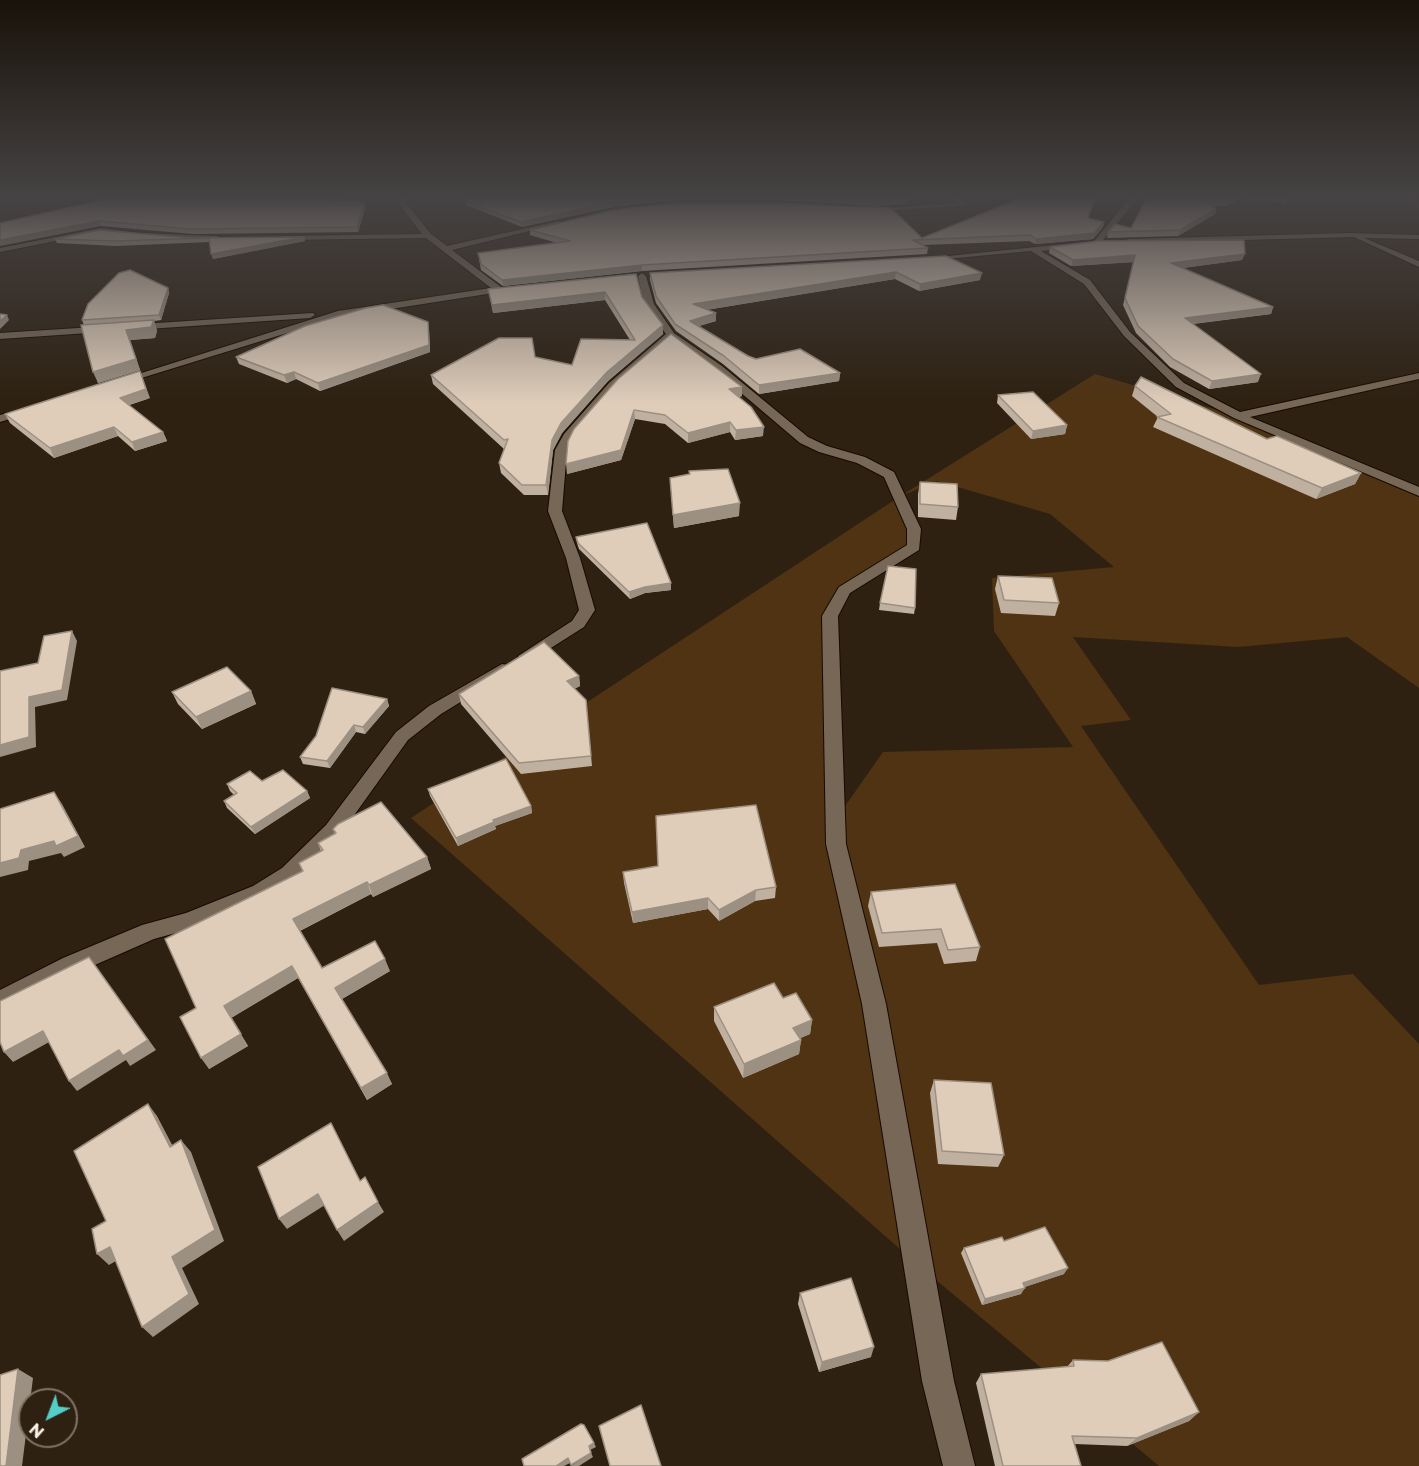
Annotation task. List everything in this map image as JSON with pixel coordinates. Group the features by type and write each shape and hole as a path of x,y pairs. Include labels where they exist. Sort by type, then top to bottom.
{"street":[{"path":"469,266 498,289"},
{"path":"1062,266 1088,282 1127,334 1180,386 1238,416 1419,492"},
{"path":"642,276 649,304 671,335 718,368 804,440 823,449 861,460 889,475 914,529 914,547 871,571 844,590 830,616 836,844 874,1004 938,1381 958,1466"},
{"path":"0,336 338,314 520,287"},
{"path":"110,384 338,314"},
{"path":"0,1002 80,961 150,931 189,921 261,892 280,880 333,830 402,736 471,686 578,624 587,610 573,558 555,511 561,450 568,436 614,385 648,352 671,335"},
{"path":"1238,416 1419,376"},
{"path":"0,419 44,405"}],"shaded area":[{"path":"1095,374 1238,416 1419,492 1419,688 1347,637 1238,647 1073,637 1131,720 1081,726 1259,985 1353,974 1419,1044 1419,1466 1159,1466 918,1265 411,818 899,497","holes":["937,481 1050,514 1114,567 992,578 994,631 1073,747 883,752 836,819 830,616 844,590 914,547 899,497"]}],"building":[{"path":"484,266 629,266 502,280"},
{"path":"765,266 968,266 982,273 920,284 896,272 693,304 716,313 690,321 748,356 756,359 800,349 840,373 759,385 724,356 675,324 656,296 650,273"},
{"path":"1132,266 1179,266 1273,307 1185,318 1261,374 1212,381 1173,359 1138,326 1125,298"},
{"path":"130,270 168,288 159,315 82,320 88,304 119,273"},
{"path":"636,274 642,297 663,325 607,372 561,423 552,440 546,485 522,485 499,463 508,439 504,440 431,375 499,338 532,338 535,357 572,365 581,339 635,340 605,292 492,305 488,289"},
{"path":"383,305 428,322 429,345 318,383 294,372 284,375 236,357 305,326"},
{"path":"0,314 7,315 0,321"},
{"path":"154,320 151,327 126,330 136,359 93,372 81,325"},
{"path":"671,334 742,387 729,389 751,407 764,427 736,430 730,422 688,433 665,415 634,410 621,450 566,464 568,441 574,429 618,379"},
{"path":"140,371 146,389 120,398 163,432 132,442 114,427 50,448 5,414"},
{"path":"1141,377 1267,439 1277,436 1361,473 1322,488 1157,417 1171,414 1135,386"},
{"path":"1033,392 1067,425 1033,431 998,395"},
{"path":"728,469 740,503 673,515 670,478 690,474 689,471"},
{"path":"920,482 957,484 958,507 920,504"},
{"path":"647,523 671,583 629,592 578,543 576,537"},
{"path":"888,566 916,569 915,608 880,603"},
{"path":"998,576 1052,578 1059,603 1004,600"},
{"path":"72,631 62,690 29,697 29,737 0,745 0,671 38,663 44,636"},
{"path":"544,642 579,676 567,681 586,700 591,756 519,763 459,694"},
{"path":"227,667 251,691 196,717 172,692"},
{"path":"332,688 387,699 363,727 354,725 327,761 300,757 316,736"},
{"path":"506,759 531,806 493,820 494,822 456,838 428,789"},
{"path":"283,770 307,791 251,827 224,801 237,793 227,784 250,771 262,781"},
{"path":"54,792 78,836 56,846 54,841 21,850 19,858 0,863 0,809"},
{"path":"381,802 427,857 369,885 367,882 293,919 322,968 375,941 385,959 335,988 387,1073 361,1088 292,966 224,1006 241,1034 201,1058 180,1017 196,1008 165,939 303,871 299,863 323,850 318,843 336,833 333,829 338,824"},
{"path":"756,805 776,887 756,890 719,910 708,898 632,912 623,872 658,866 656,816"},
{"path":"955,884 980,947 948,950 941,929 882,933 871,892"},
{"path":"89,957 148,1040 123,1056 119,1050 69,1081 43,1031 4,1052 0,1042 0,1001"},
{"path":"774,983 783,998 796,993 812,1020 793,1028 801,1040 744,1064 714,1007"},
{"path":"934,1080 991,1083 1004,1155 942,1151"},
{"path":"148,1104 170,1147 181,1140 215,1230 172,1257 189,1294 142,1327 110,1247 97,1254 92,1229 106,1221 74,1151"},
{"path":"331,1123 360,1181 365,1177 378,1202 337,1230 318,1194 279,1219 258,1167"},
{"path":"1045,1227 1068,1268 1023,1283 1025,1288 985,1299 964,1248 1002,1237 1004,1241"},
{"path":"851,1278 874,1347 822,1362 800,1293"},
{"path":"1162,1342 1199,1412 1137,1438 1072,1436 1081,1466 1003,1466 981,1374 1074,1366 1073,1360 1108,1361"},
{"path":"18,1369 6,1466 0,1466 0,1375"},
{"path":"641,1405 661,1466 610,1466 599,1426"},
{"path":"581,1424 584,1425 594,1443 589,1446 591,1453 571,1465 568,1458 556,1466 524,1466 522,1459"}]}
